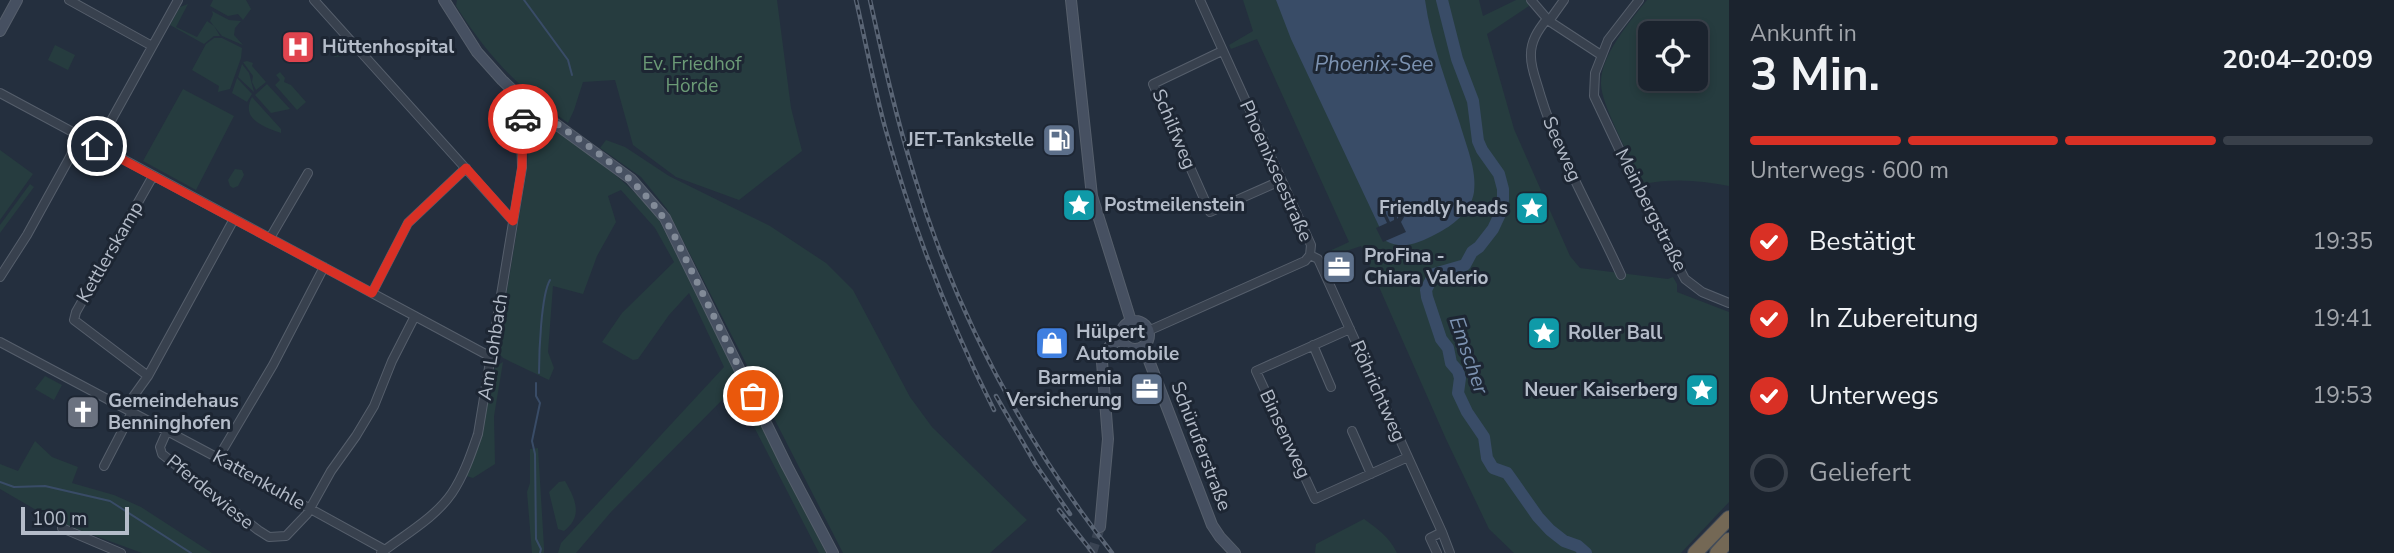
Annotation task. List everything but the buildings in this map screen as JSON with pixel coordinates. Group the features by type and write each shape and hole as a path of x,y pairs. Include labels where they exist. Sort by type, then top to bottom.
{"highway":[{"path":"1695,553 1729,517"},
{"path":"1717,553 1729,540"}],"main road":[{"path":"0,31 17,0"},
{"path":"444,0 482,58 529,105 631,178 664,218 833,553"},
{"path":"1071,0 1084,135 1095,209 1131,321"},
{"path":"1131,321 1140,322 1148,331 1148,340 1142,347 1129,348 1121,338 1122,330 1131,321"},
{"path":"1100,527 1108,439 1102,362 1109,347 1121,338"},
{"name":"Schüruferstraße","path":"1142,347 1212,525 1235,553"}],"street":[{"path":"69,0 152,46"},
{"path":"97,146 178,0"},
{"path":"314,0 513,221"},
{"name":"Phoenixseestraße","path":"1148,331 1305,261 1311,255 1311,245 1200,0"},
{"path":"1531,0 1548,20 1601,55 1617,26 1639,0"},
{"name":"Seeweg","path":"1564,0 1534,37 1531,60 1548,121 1621,275"},
{"name":"Schilfweg","path":"1222,51 1153,84 1210,212 1280,181"},
{"name":"Meinbergstraße","path":"1601,55 1595,74 1594,96 1638,189 1685,279 1702,292 1729,303"},
{"path":"0,93 491,357"},
{"name":"Am Lohbach","path":"383,552 430,516 451,495 466,468 478,433 522,167 523,123 529,105"},
{"path":"0,277 27,236 82,137"},
{"path":"372,293 408,223 466,168"},
{"path":"270,239 308,173"},
{"name":"Kettlerskamp","path":"148,376 74,320 153,176"},
{"path":"104,466 129,410 234,219"},
{"name":"Röhrichtweg","path":"1311,255 1318,259 1450,553"},
{"path":"218,458 273,365 324,267"},
{"path":"310,508 374,406 392,361 415,316"},
{"name":"Binsenweg","path":"1350,329 1256,371 1315,499 1408,457"},
{"name":"Kattenkuhle","path":"0,342 310,508 383,552"},
{"path":"1313,345 1331,387"},
{"name":"Pferdewiese","path":"167,430 160,447 162,454 269,537 286,536 301,523 310,508"},
{"path":"1352,431 1371,474"},
{"path":"62,528 121,553"},
{"path":"1437,553 1430,538 1442,532"}],"green space":[{"path":"213,0 246,0 251,9 243,20 238,14 228,16 210,6"},
{"name":"Ev. Friedhof Hörde","path":"457,0 777,0 791,108 802,151 739,200 676,177 633,145 615,80 583,82 568,123 519,84 493,57 456,6"},
{"path":"1243,0 1479,0 1483,16 1516,0 1526,0 1529,6 1487,34 1514,129 1570,256 1580,268 1668,279 1673,277 1677,292 1729,312 1729,502 1681,553 1514,553 1489,529 1361,246 1325,258 1323,254 1349,242 1257,39 1231,49 1229,45 1253,31"},
{"path":"1647,0 1729,0 1729,186 1686,180 1643,184 1602,93 1605,62 1625,28"},
{"path":"188,4 176,27 197,37 207,21 220,36 214,36 204,44 170,25 180,7"},
{"path":"212,11 229,20 241,21 235,28 234,35 243,45 222,36 210,21"},
{"path":"214,38 222,38 242,48 230,89 218,92 219,86 192,70 206,44"},
{"path":"343,39 350,49 343,56 335,57 329,51"},
{"path":"55,45 75,55 68,70 48,60"},
{"path":"243,62 253,63 252,66 266,82 256,90 252,82 253,76"},
{"path":"242,64 249,73 254,92 238,77"},
{"path":"280,72 285,78 284,82 291,85 306,102 297,110 275,85 280,80 276,75"},
{"path":"237,78 252,94 247,102 232,93"},
{"path":"267,84 290,109 271,113 255,95"},
{"path":"183,89 234,116 196,190 143,161"},
{"path":"252,97 281,129 281,133 261,125 251,116 249,105"},
{"path":"538,119 618,177 659,220 826,553 819,553 734,388 611,512 576,553 558,553 561,543 724,367 689,293 669,315 638,359 633,360 602,342 622,313 674,262 655,228 621,190 608,196 616,222 597,256 583,294 553,286 548,352 554,368 549,380 503,358 497,351 526,176 532,120"},
{"path":"606,140 625,147 669,176 770,226 826,263 853,290 910,397 932,427 1027,520 990,553 843,553 667,209 641,177 600,148"},
{"path":"0,150 33,174 0,220"},
{"path":"235,169 242,170 244,175 238,186 233,188 228,180"},
{"path":"30,184 34,187 0,233 0,225"},
{"path":"503,362 494,416 495,464 473,478 466,476 483,429 491,375 496,366"},
{"path":"45,376 62,385 54,400 35,389"},
{"path":"35,441 52,457 78,467 72,483 114,495 141,507 212,553 142,553 55,521 0,489 0,464 18,471"},
{"path":"538,448 544,553 532,553 527,492 530,483 530,449"},
{"path":"565,481 572,495 576,514 564,531 558,529 549,492 559,482"},
{"path":"1364,519 1387,538 1397,553 1315,553 1316,544"}],"water":[{"name":"Phoenix-See","path":"1276,0 1425,0 1435,47 1474,175 1472,199 1465,212 1454,222 1417,243 1399,245 1386,241 1291,39"}],"pier":[{"path":"1383,207 1390,222 1394,220 1394,212 1397,211 1397,219 1406,207 1409,209 1401,222 1406,232 1383,242 1376,228 1387,223 1380,208"}],"waterway":[{"path":"524,0 568,60 572,75"},
{"name":"Emscher","path":"1442,0 1457,59 1473,101 1478,141 1499,174 1503,200 1493,229 1472,252 1465,265 1434,274 1426,290 1427,297 1441,339 1448,348 1451,363 1458,371 1458,393 1484,437 1487,458 1493,468 1507,473 1550,530 1586,553"},
{"path":"539,373 543,311 550,280"},
{"path":"536,383 536,396 540,403 532,441 535,454 536,539 540,553"},
{"path":"0,482 14,487 45,486 110,501 191,553"}],"tunnel":[{"path":"1092,553 1100,527"}],"railway":[{"path":"856,0 882,115 908,203 947,308 994,410"},
{"path":"870,0 907,153 931,226 971,325 1021,420 1080,510 1112,553"},
{"path":"996,396 1036,465 1070,514"},
{"path":"1059,510 1093,553"}],"way so far":[{"path":"523,119 529,105 631,178 643,191 673,233 753,396"}],"place":[{"name":"Hüttenhospital","path":"298,47"},
{"name":"JET-Tankstelle","path":"1059,140"},
{"name":"Postmeilenstein","path":"1079,205"},
{"name":"Friendly heads","path":"1532,208"},
{"name":"ProFina - Chiara Valerio","path":"1339,267"},
{"name":"Roller Ball","path":"1544,333"},
{"name":"Hülpert Automobile","path":"1052,343"},
{"name":"Barmenia Versicherung","path":"1147,389"},
{"name":"Neuer Kaiserberg","path":"1702,390"},
{"name":"Gemeindehaus Benninghofen","path":"83,412"}],"route":[{"path":"97,146 372,293 408,223 466,168 513,221 522,167 523,119"}]}
